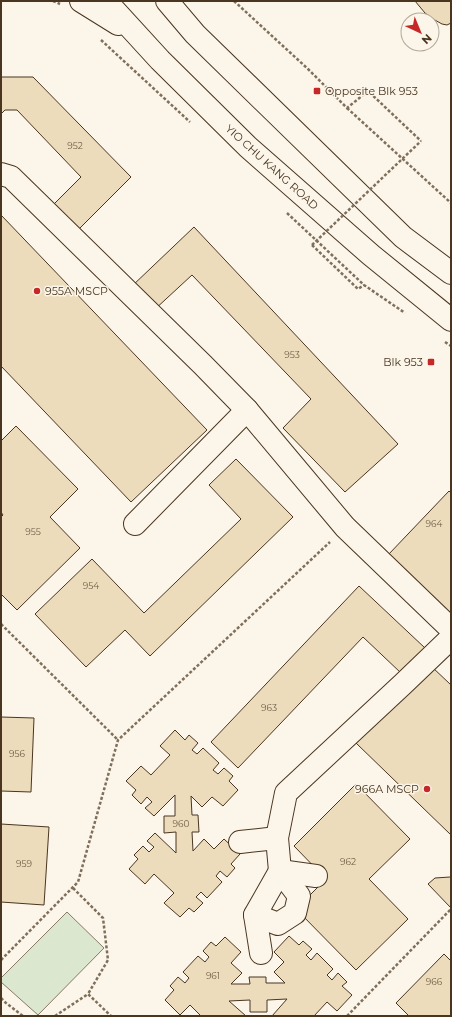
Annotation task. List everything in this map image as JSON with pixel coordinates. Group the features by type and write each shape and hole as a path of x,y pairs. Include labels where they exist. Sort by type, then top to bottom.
{"main road":[{"path":"81,1 138,36"},
{"name":"YIO CHU KANG ROAD","path":"106,1 160,60 248,147 370,255 451,320"},
{"path":"168,1 195,34 403,237 451,273"},
{"path":"1,174 11,177 247,410 345,527 451,629"},
{"path":"134,524 247,410"},
{"path":"255,915 278,924 295,913 299,896 280,871 277,838 286,793 451,638"},
{"path":"240,842 277,838"},
{"path":"280,871 316,876"},
{"path":"261,953 255,915 280,871"}],"path":[{"path":"234,1 308,69 347,108 451,203"},
{"path":"347,108 368,91 421,141 312,245 358,289 364,285"},
{"path":"1,960 78,882 118,740 345,527"},
{"path":"1,624 118,740"},
{"path":"55,1016 88,994 108,960 103,918 73,888"},
{"path":"347,1016 451,909"},
{"path":"88,994 111,1016"},
{"path":"1,998 23,1016"}],"green space":[{"path":"67,912 104,948 38,1015 1,982 1,978"}],"building":[{"path":"415,1 451,1 451,23 447,25 440,23 440,12 424,12"},
{"path":"1,77 33,77 131,177 77,231 52,206 81,177 17,110 5,110 1,114"},
{"name":"955A MSCP","path":"1,215 207,430 131,502 1,366"},
{"path":"194,227 398,444 345,492 283,428 311,399 192,275 153,311 131,287"},
{"path":"16,426 78,489 50,517 80,548 17,610 1,594 1,517 3,515 1,512 1,441"},
{"path":"236,459 293,517 150,656 125,630 86,667 35,614 92,559 144,613 241,519 209,485"},
{"path":"449,491 451,493 451,615 388,555"},
{"path":"359,586 425,648 401,673 363,637 238,768 211,742"},
{"name":"966A MSCP","path":"431,666 451,685 451,835 356,743"},
{"path":"1,717 34,718 31,792 1,791"},
{"path":"175,730 185,740 189,735 198,743 192,750 197,754 203,748 219,763 213,770 218,774 224,768 233,776 229,781 238,790 223,806 212,797 202,807 191,796 192,815 198,815 199,832 192,832 193,851 204,839 214,849 224,839 240,854 231,864 235,868 227,877 220,871 216,876 222,882 207,898 201,892 196,897 203,903 194,912 189,908 180,917 164,903 174,893 154,874 145,884 129,869 138,859 134,855 143,846 149,852 154,847 147,841 155,833 176,853 176,832 164,833 164,816 175,816 175,795 154,816 145,808 152,802 147,797 141,804 132,795 136,790 126,781 141,766 151,775 170,755 160,746"},
{"path":"356,784 410,839 369,879 408,919 356,970 296,909 326,879 294,846"},
{"path":"1,824 49,827 44,905 1,902"},
{"path":"451,877 451,908 428,884 435,878"},
{"path":"289,936 299,945 303,941 312,949 306,955 311,960 317,953 333,969 327,975 332,980 338,973 347,982 342,986 352,995 337,1011 327,1002 314,1016 272,1016 287,999 267,1000 267,1012 250,1012 250,1000 229,1001 246,1016 201,1016 190,1005 180,1015 165,1000 174,990 170,986 178,977 185,983 189,978 183,972 198,956 205,962 209,957 203,951 211,942 216,946 225,937 241,952 231,963 242,973 231,984 250,984 249,977 266,977 266,983 285,983 274,972 284,962 274,952"},
{"path":"444,954 451,961 451,1016 409,1016 396,1003"}],"place":[{"name":"Opposite Blk 953","path":"317,91"},
{"name":"955A MSCP","path":"37,291"},
{"name":"Blk 953","path":"431,362"},
{"name":"966A MSCP","path":"427,789"}]}
